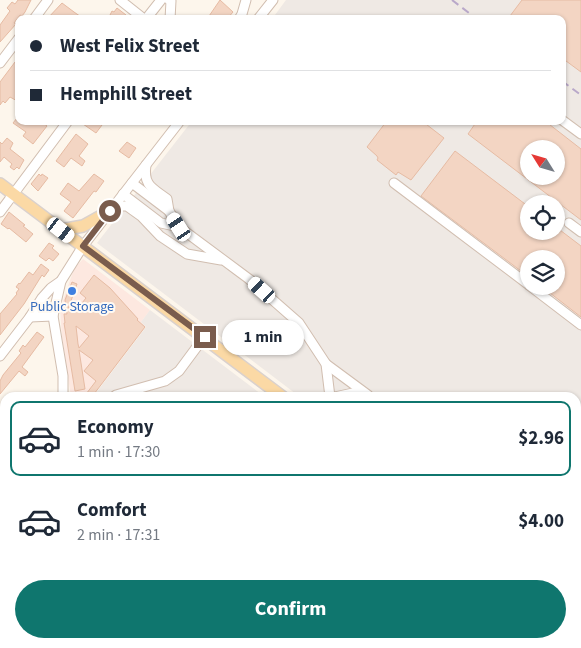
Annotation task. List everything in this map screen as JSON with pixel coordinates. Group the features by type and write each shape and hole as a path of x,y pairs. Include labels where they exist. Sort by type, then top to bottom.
{"main road":[{"path":"0,184 158,301 276,392"},
{"path":"61,230 83,226 110,211"}],"street":[{"path":"37,15 48,0"},
{"path":"120,0 140,15"},
{"path":"148,15 161,0"},
{"path":"169,0 171,1 170,15"},
{"path":"241,15 246,0"},
{"path":"261,15 273,0"},
{"path":"0,63 15,43"},
{"path":"566,123 581,134"},
{"path":"0,212 65,125"},
{"path":"0,356 42,298 60,281 83,246 177,125"},
{"path":"146,165 145,177 147,182 149,186 167,199 169,211"},
{"path":"132,183 169,211 179,227 249,278 299,324 326,364 364,392"},
{"path":"394,183 520,279"},
{"path":"123,194 162,223 179,227"},
{"path":"110,211 121,206 128,206 160,236 188,254 222,260"},
{"path":"569,223 581,232"},
{"path":"60,281 53,316 64,376 64,392"},
{"path":"541,295 581,325"},
{"path":"30,317 53,316"},
{"path":"126,392 165,381 179,371 200,344"},
{"path":"326,364 329,392"}],"shaded area":[{"path":"286,0 581,0 581,392 293,392 97,243 189,125 566,125 566,15 275,15"},
{"path":"83,259 150,310 141,322 146,326 96,392 70,392 60,309 74,269"},
{"path":"150,310 258,392 97,392 146,327 141,322"}],"building":[{"path":"18,0 31,0 23,15 15,15 15,25 0,42 0,25 10,11 7,8 12,2 15,4"},
{"path":"220,0 233,12 230,15 210,15"},
{"path":"522,0 581,0 581,72 566,61 566,15 511,15"},
{"path":"62,3 78,15 51,15"},
{"path":"117,8 126,15 110,15 112,11 114,12"},
{"path":"15,62 15,100 10,97 5,103 3,101 0,105 0,82"},
{"path":"16,125 47,126 33,144 23,136 26,132"},
{"path":"84,125 102,125 96,133"},
{"path":"384,125 427,125 444,138 411,180 398,172 396,175 377,160 377,156 367,147"},
{"path":"474,125 550,125 581,149 581,220 565,208 565,195 548,195 535,185 565,185 565,140 520,140 520,174 468,134"},
{"path":"76,134 88,144 79,156 85,161 82,166 71,158 64,167 56,161"},
{"path":"7,138 13,143 10,149 24,160 19,169 17,167 14,170 10,167 12,164 4,157 0,162 0,142 2,144"},
{"path":"127,142 136,148 129,158 119,151"},
{"path":"455,151 520,200 520,240 565,240 565,234 581,246 581,317 553,295 565,295 565,250 520,250 520,270 421,196"},
{"path":"39,174 48,178 38,191 31,184"},
{"path":"94,174 104,181 73,218 64,211 71,202 60,194 68,183 79,191"},
{"path":"9,212 33,234 26,242 1,224"},
{"path":"49,243 54,246 52,248 59,254 53,261 49,258 46,261 39,256"},
{"path":"41,264 49,270 44,277 42,275 24,304 0,335 0,314 17,294 19,289 16,287 19,283 29,272 33,275"},
{"path":"94,275 110,288 145,327 96,392 88,392 96,381 84,371 93,360 79,350 85,389 75,391 64,323 64,314 67,314 65,300 72,282 77,284 68,309 73,303 74,313 86,298 80,293","holes":["76,326 89,336 79,348 78,344"]},
{"path":"37,332 44,337 22,367 28,372 25,376 19,371 0,392 0,381 3,375 21,353 19,351 23,345 25,347"}],"railway":[{"path":"452,0 472,15"},
{"path":"566,84 581,95"}],"place":[{"name":"Public Storage","path":"72,291"}],"route":[{"path":"110,211 83,246 205,337"}]}
